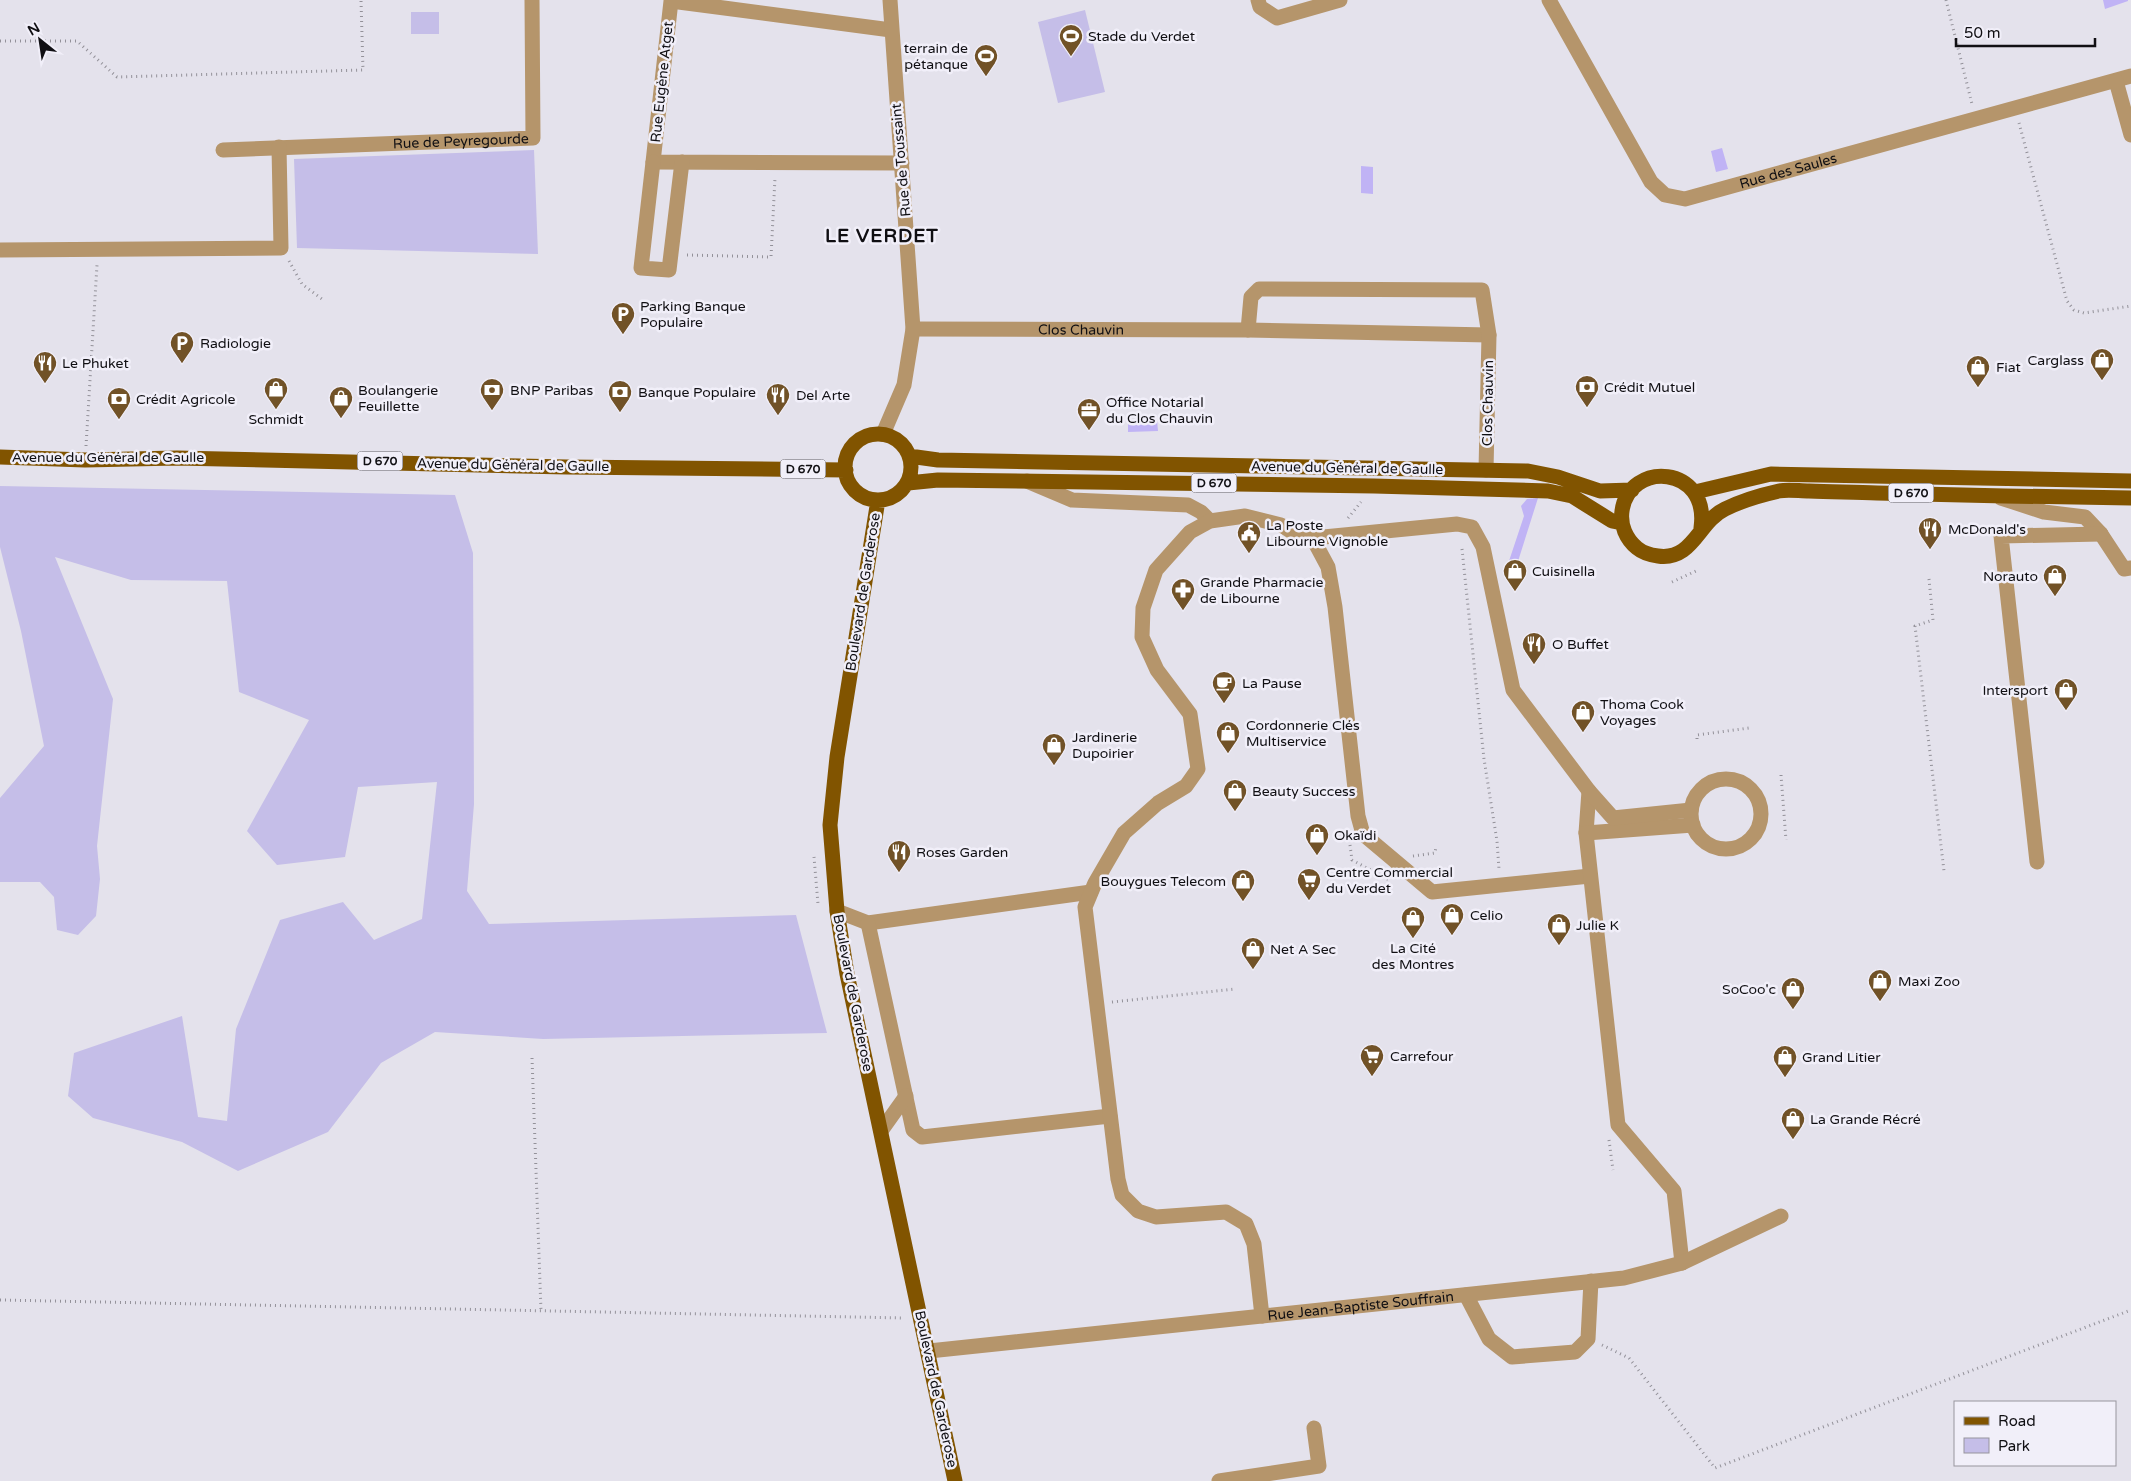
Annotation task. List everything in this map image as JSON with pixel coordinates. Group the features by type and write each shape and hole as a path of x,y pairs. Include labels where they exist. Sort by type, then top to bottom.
{"main road":[{"path":"883,434 899,441 909,456 912,465 908,483 895,496 878,500 868,499 852,488 846,470 850,451 856,443 864,438 883,434"},
{"name":"Avenue du Général de Gaulle","path":"909,456 948,460 1528,471 1558,477 1600,491 1632,490 1646,480 1664,476 1681,481 1694,492"},
{"name":"Avenue du Général de Gaulle","path":"0,457 85,460 168,458 567,467 846,470"},
{"name":"D 670","path":"1694,492 1771,474 2131,481"},
{"name":"Avenue du Général de Gaulle","path":"908,483 938,480 1374,486 1548,491 1572,496 1612,521 1622,523"},
{"path":"1632,490 1624,506 1622,523 1626,534 1636,547 1652,556 1664,557 1676,555 1687,549 1696,540 1701,528 1703,515 1701,503 1694,492"},
{"name":"D 670","path":"1701,528 1724,509 1781,490 2131,498"},
{"name":"Boulevard de Garderose","path":"878,500 832,797 830,825 837,911 851,993 929,1351 955,1481"}],"street":[{"name":"Rue de Peyregourde","path":"223,150 533,138 532,0"},
{"name":"Rue de Toussaint","path":"883,434 904,385 913,329 890,0"},
{"path":"1258,0 1260,7 1277,18 1340,0"},
{"name":"Rue des Saules","path":"1549,0 1651,182 1665,195 1684,199 2131,76"},
{"name":"Rue Eugène Atget","path":"671,255 669,270 641,268 653,162 667,1 891,30"},
{"path":"2116,81 2131,135"},
{"path":"0,250 280,248 279,148"},
{"name":"Rue Eugène Atget","path":"653,162 902,163"},
{"path":"671,255 682,162"},
{"name":"Clos Chauvin","path":"1248,330 1250,297 1259,289 1482,290 1489,335 1486,470"},
{"name":"Clos Chauvin","path":"913,329 1248,330 1489,335"},
{"path":"1027,482 1072,500 1188,506 1200,512 1210,521"},
{"path":"1995,495 2044,512 2085,517 2101,534 2124,569 2131,568"},
{"path":"1262,1316 1254,1244 1246,1224 1226,1212 1156,1217 1138,1211 1122,1195 1118,1179 1085,907 1124,833 1158,803 1186,786 1198,769 1190,714 1158,670 1142,637 1143,608 1156,570 1190,532 1210,521 1245,516 1282,525 1303,539 1457,524 1472,527 1483,546 1513,690 1589,791 1613,818 1634,823 1693,825"},
{"path":"2037,862 2001,536 2101,534"},
{"path":"1314,539 1328,567 1335,607 1358,816 1363,834 1432,892 1590,876"},
{"path":"1734,779 1744,783 1754,791 1760,801 1762,813 1760,824 1748,842 1726,849 1706,842 1698,835 1693,825 1691,810 1696,795 1703,787 1716,780 1734,779"},
{"path":"1589,791 1586,833 1618,1125 1674,1191 1682,1263"},
{"path":"1586,833 1691,810"},
{"path":"837,911 868,923 1092,892"},
{"path":"868,923 913,1130 922,1137 1110,1116"},
{"path":"881,1131 906,1096"},
{"name":"Rue Jean-Baptiste Souffrain","path":"929,1351 1624,1278 1682,1263 1781,1216"},
{"path":"1466,1294 1489,1339 1512,1357 1575,1352 1588,1338 1591,1281"},
{"path":"1219,1481 1319,1466 1314,1428"}],"path":[{"path":"0,41 77,42 117,77 363,70 361,0"},
{"path":"1946,0 1976,119"},
{"path":"2015,109 2067,301 2074,310 2084,313 2131,306"},
{"path":"671,255 771,257 776,163"},
{"path":"280,248 302,284 322,299"},
{"path":"85,460 98,249"},
{"path":"1333,537 1374,486"},
{"path":"1462,549 1484,759 1497,842 1500,885"},
{"path":"1672,582 1696,572"},
{"path":"1929,579 1933,620 1915,626 1944,871"},
{"path":"1697,739 1697,735 1749,728"},
{"path":"1780,775 1786,840"},
{"path":"1350,840 1352,860 1394,883"},
{"path":"1097,1003 1235,989"},
{"path":"532,1058 541,1311"},
{"path":"1613,1170 1609,1137 1615,1143"},
{"path":"0,1300 922,1319"},
{"path":"1588,1338 1629,1358 1715,1468 2131,1310"}],"green space":[{"name":"Stade du Verdet","path":"1085,10 1105,92 1058,103 1038,22"},
{"path":"411,12 439,12 439,34 411,34"},
{"path":"534,150 538,254 297,248 294,159"},
{"path":"0,486 455,495 473,553 474,804 467,891 489,924 796,915 827,1033 543,1039 435,1032 381,1063 328,1132 238,1171 182,1142 93,1118 68,1096 74,1053 182,1016 198,1117 227,1121 236,1029 280,920 343,902 374,940 422,919 437,782 358,787 345,857 277,865 247,831 309,720 239,692 227,581 131,580 55,557 113,699 97,846 100,879 96,916 78,935 57,930 54,897 40,882 0,882 0,798 44,746 21,631 0,547"}],"shaded area":[{"path":"2103,0 2128,0 2128,1 2105,9"},
{"path":"1722,148 1728,169 1716,172 1711,151"},
{"path":"1361,166 1373,167 1373,194 1361,193"},
{"path":"1157,420 1158,431 1128,432 1128,421"},
{"path":"1538,498 1514,574 1504,576 1524,516 1521,506 1527,499"}],"place":[{"name":"Stade du Verdet","path":"1071,57"},
{"name":"terrain de pétanque","path":"986,77"},
{"name":"Parking Banque Populaire","path":"623,335"},
{"name":"Radiologie","path":"182,364"},
{"name":"Carglass","path":"2102,381"},
{"name":"Le Phuket","path":"45,384"},
{"name":"Fiat","path":"1978,388"},
{"name":"Crédit Mutuel","path":"1587,408"},
{"name":"Schmidt","path":"276,410"},
{"name":"BNP Paribas","path":"492,411"},
{"name":"Banque Populaire","path":"620,413"},
{"name":"Del Arte","path":"778,416"},
{"name":"Boulangerie Feuillette","path":"341,419"},
{"name":"Crédit Agricole","path":"119,420"},
{"name":"Office Notarial du Clos Chauvin","path":"1089,431"},
{"name":"McDonald's","path":"1930,550"},
{"name":"La Poste Libourne Vignoble","path":"1249,554"},
{"name":"Cuisinella","path":"1515,592"},
{"name":"Norauto","path":"2055,597"},
{"name":"Grande Pharmacie de Libourne","path":"1183,611"},
{"name":"O Buffet","path":"1534,665"},
{"name":"La Pause","path":"1224,704"},
{"name":"Intersport","path":"2066,711"},
{"name":"Thoma Cook Voyages","path":"1583,733"},
{"name":"Cordonnerie Clés Multiservice","path":"1228,754"},
{"name":"Jardinerie Dupoirier","path":"1054,766"},
{"name":"Beauty Success","path":"1235,812"},
{"name":"Okaïdi","path":"1317,856"},
{"name":"Roses Garden","path":"899,873"},
{"name":"Centre Commercial du Verdet","path":"1309,901"},
{"name":"Bouygues Telecom","path":"1243,902"},
{"name":"Celio","path":"1452,936"},
{"name":"La Cité des Montres","path":"1413,939"},
{"name":"Julie K","path":"1559,946"},
{"name":"Net A Sec","path":"1253,970"},
{"name":"Maxi Zoo","path":"1880,1002"},
{"name":"SoCoo'c","path":"1793,1010"},
{"name":"Carrefour","path":"1372,1077"},
{"name":"Grand Litier","path":"1785,1078"},
{"name":"La Grande Récré","path":"1793,1140"}],"district":[{"name":"LE VERDET","path":"882,236"}]}
